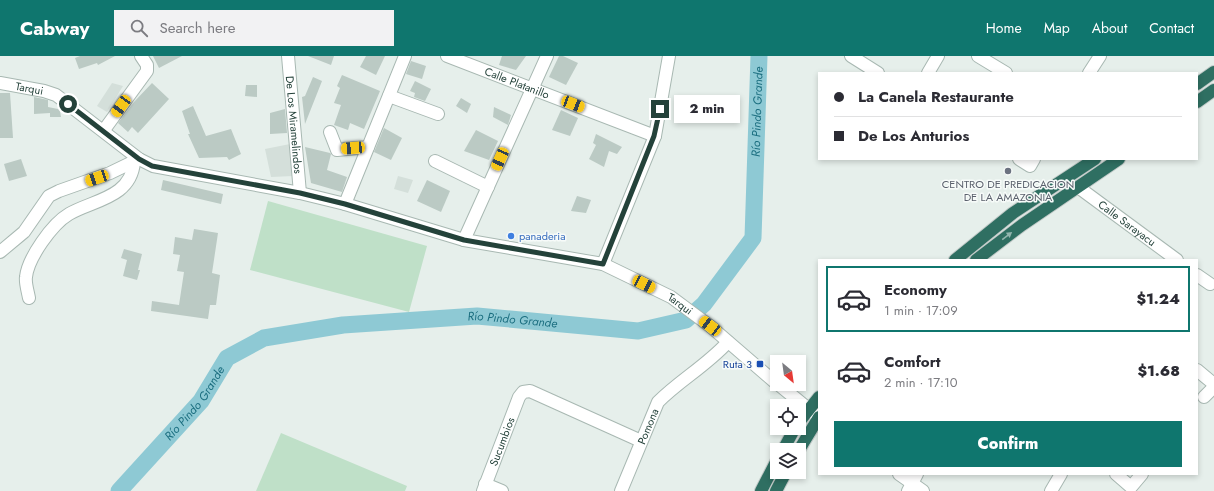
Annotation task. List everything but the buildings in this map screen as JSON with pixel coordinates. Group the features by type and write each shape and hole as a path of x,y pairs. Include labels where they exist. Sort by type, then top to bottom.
{"highway":[{"path":"1198,83 1214,72"},
{"path":"1198,101 1214,90"},
{"path":"956,259 1013,213 1093,160"},
{"path":"977,259 1022,225 1118,160"},
{"path":"807,409 818,398"},
{"path":"803,443 818,419"},
{"path":"761,491 770,474"},
{"path":"776,491 782,479"}],"street":[{"path":"104,130 147,71 147,65 141,56"},
{"name":"De Los Miramelindos","path":"288,56 300,193"},
{"path":"345,204 405,56"},
{"name":"Calle Platanillo","path":"447,56 654,136"},
{"path":"464,240 547,56"},
{"path":"603,264 654,136 669,56"},
{"path":"851,56 876,72"},
{"path":"929,72 938,56"},
{"path":"978,56 1004,72"},
{"path":"1090,72 1100,56"},
{"name":"Tarqui","path":"0,83 44,91 56,95 104,130 137,160 152,166 300,193 345,204 464,240 603,264 671,297 710,326 770,378"},
{"path":"389,96 438,114"},
{"path":"330,132 337,150 368,147"},
{"path":"0,252 24,232 50,196 59,191 110,173 137,160"},
{"path":"29,298 26,277 32,258 50,232 60,221 70,214 114,196 126,183 134,170 137,160"},
{"path":"435,161 488,187"},
{"name":"Calle Sarayacu","path":"1078,187 1176,259"},
{"path":"1198,276 1210,284"},
{"name":"Pomona","path":"621,491 658,402 669,391 709,361 728,342"},
{"path":"1198,371 1214,386 1204,398"},
{"name":"Sucumbios","path":"484,487 519,397 523,392 530,391 641,441"},
{"name":"Tarqui","path":"785,391 818,416"},
{"path":"900,475 923,491"},
{"path":"1051,491 1060,475"},
{"path":"1117,475 1131,486 1141,475"},
{"path":"484,487 502,491"}],"shaded area":[{"path":"112,83 123,86 107,112 97,106"},
{"path":"290,144 293,176 271,177 265,149"},
{"path":"398,176 413,180 408,193 394,189"}],"green space":[{"path":"268,201 427,246 409,312 250,270"},
{"path":"281,433 407,486 405,491 256,491"}],"waterway":[{"name":"Río Pindo Grande","path":"119,491 201,401 227,358 264,338 343,325 477,316 638,331 686,320 704,304 753,238 759,56"}],"place":[{"name":"CENTRO DE PREDICACION DE LA AMAZONIA","path":"1008,171"},
{"name":"panaderia","path":"511,236"},
{"name":"Ruta 3","path":"760,364"}],"route":[{"path":"68,104 104,130 139,159 152,166 300,193 345,204 464,240 603,264 654,136 660,109"}]}
